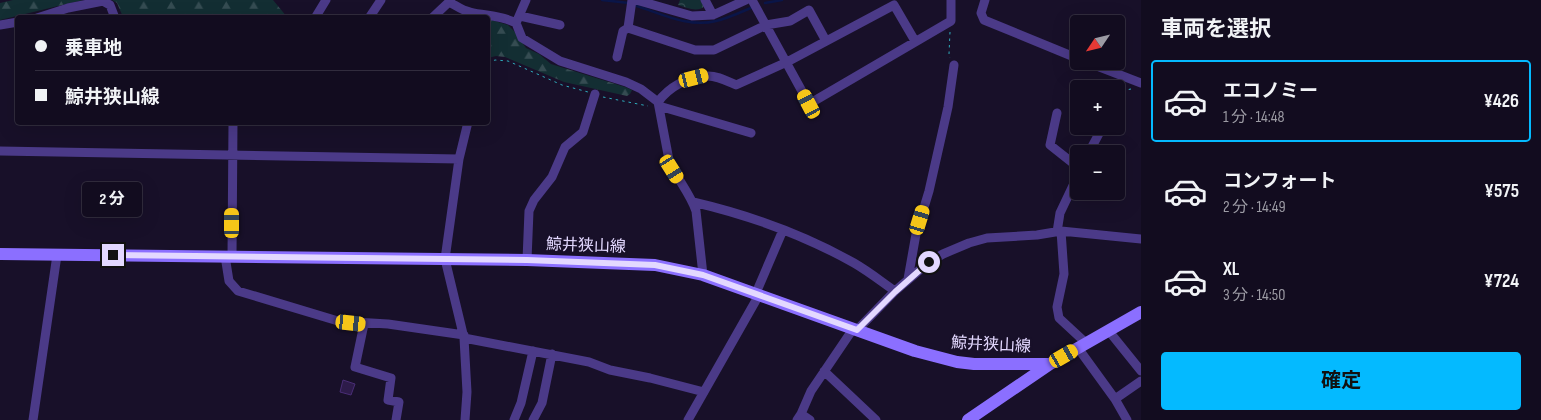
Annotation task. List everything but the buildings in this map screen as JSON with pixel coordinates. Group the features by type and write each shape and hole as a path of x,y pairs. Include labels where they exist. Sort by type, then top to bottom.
{"main road":[{"name":"鯨井狭山線","path":"0,254 527,260 655,265 703,275 915,351 974,364 1050,364 1141,312"},
{"path":"968,420 1050,364"}],"street":[{"path":"316,15 326,0"},
{"path":"371,15 381,0"},
{"path":"526,0 518,20 522,38 560,62 626,82 641,89 659,104 751,133"},
{"path":"617,57 623,32 628,28 632,0"},
{"path":"636,0 692,16 713,15 746,0"},
{"path":"705,0 713,15"},
{"path":"752,0 809,104 951,21 951,0"},
{"path":"985,0 981,13 984,20 1070,55"},
{"path":"46,15 68,8 103,1 110,5 114,15"},
{"path":"435,15 449,1 468,12 560,25"},
{"path":"703,275 699,229 694,202 672,169 669,160 659,104 664,94 674,86 694,78 706,76 723,79 736,85 787,62 894,5 914,41"},
{"path":"628,28 695,50 714,50 766,25 790,21 809,10 826,41"},
{"path":"0,25 15,22"},
{"path":"908,279 911,255 929,191 948,107 954,65"},
{"path":"1107,70 1141,83"},
{"path":"527,260 529,210 531,205 552,177 565,147 583,132 595,94"},
{"path":"1057,113 1050,145 1070,161"},
{"path":"233,125 228,256 229,281 238,291 338,321 388,324 464,336 589,362 610,370 704,392"},
{"path":"465,420 467,363 464,336 445,259 459,159 467,125"},
{"path":"0,151 459,159"},
{"path":"1070,192 1060,213 1059,231 1064,274 1057,307 1059,318 1082,346 1128,420"},
{"path":"694,202 755,218 783,230 855,263 895,292"},
{"path":"692,419 704,392 757,294 783,230"},
{"path":"810,420 799,417 809,395 824,371 855,330 908,279 943,254 987,238 1038,235 1059,231 1141,239"},
{"path":"33,420 57,255"},
{"path":"364,324 355,367 391,378 388,400 399,402 396,420"},
{"path":"1108,330 1141,371"},
{"path":"514,420 533,351"},
{"path":"533,420 542,403 552,354"},
{"path":"824,371 876,420"},
{"path":"1115,399 1141,381"}],"path":[{"path":"951,21 948,54 954,65"},
{"path":"490,62 508,61 562,85 595,94 649,106 659,104"}],"green space":[{"path":"13,0 83,0 0,20 0,3"},
{"path":"112,0 273,0 285,15 122,15 117,3"},
{"path":"680,0 702,0 705,6 696,10 678,5"},
{"path":"490,20 508,25 526,48 539,54 551,64 632,90 627,96 564,82 505,57 490,58"}],"waterway":[{"path":"602,0 629,3"},
{"path":"765,3 782,0"},
{"path":"637,6 676,19 696,23 721,20 753,7"}],"route":[{"path":"113,255 527,260 655,265 703,275 857,330 908,279 929,262"}]}
